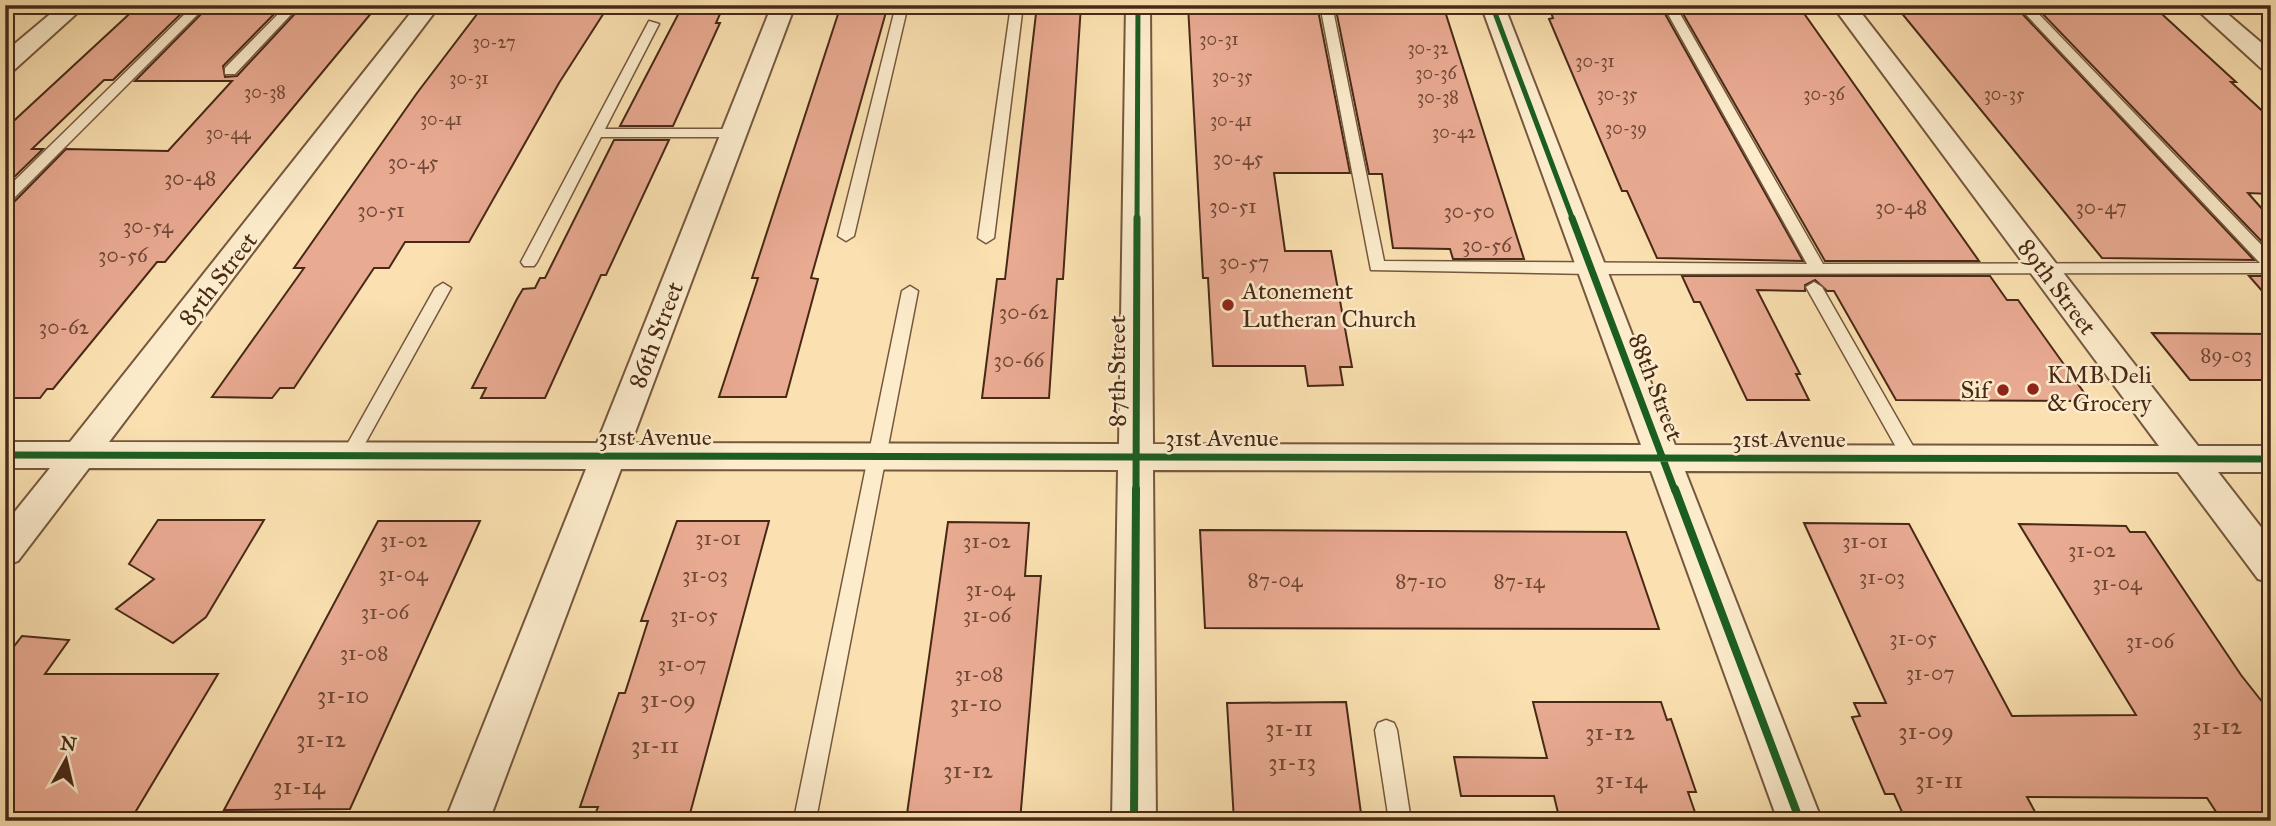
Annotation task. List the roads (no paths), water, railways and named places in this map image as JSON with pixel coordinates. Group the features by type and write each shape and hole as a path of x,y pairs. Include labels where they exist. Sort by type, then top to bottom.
{"street":[{"path":"5,65 75,5"},
{"name":"85th Street","path":"5,551 83,455 429,5"},
{"name":"86th Street","path":"467,821 783,5"},
{"name":"87th Street","path":"1134,821 1138,5"},
{"name":"88th Street","path":"1492,5 1800,821"},
{"name":"89th Street","path":"1843,5 2271,568"},
{"path":"2203,5 2271,64"},
{"name":"31st Avenue","path":"5,455 2271,459"}],"lane":[{"path":"5,199 201,5"},
{"path":"230,71 293,5"},
{"path":"846,236 902,5"},
{"path":"986,238 1017,5"},
{"path":"1326,5 1377,266 2044,270 2271,267"},
{"path":"1669,5 1818,269"},
{"path":"2023,5 2271,267"},
{"path":"529,262 653,24"},
{"path":"597,133 734,133"},
{"path":"1814,287 1910,458"},
{"path":"350,455 443,288"},
{"path":"806,814 875,456 910,291"},
{"path":"1386,730 1400,821"}],"place":[{"name":"Atonement Lutheran Church","path":"1228,305"},
{"name":"KMB Deli & Grocery","path":"2033,389"},
{"name":"Sif","path":"2003,390"}]}
